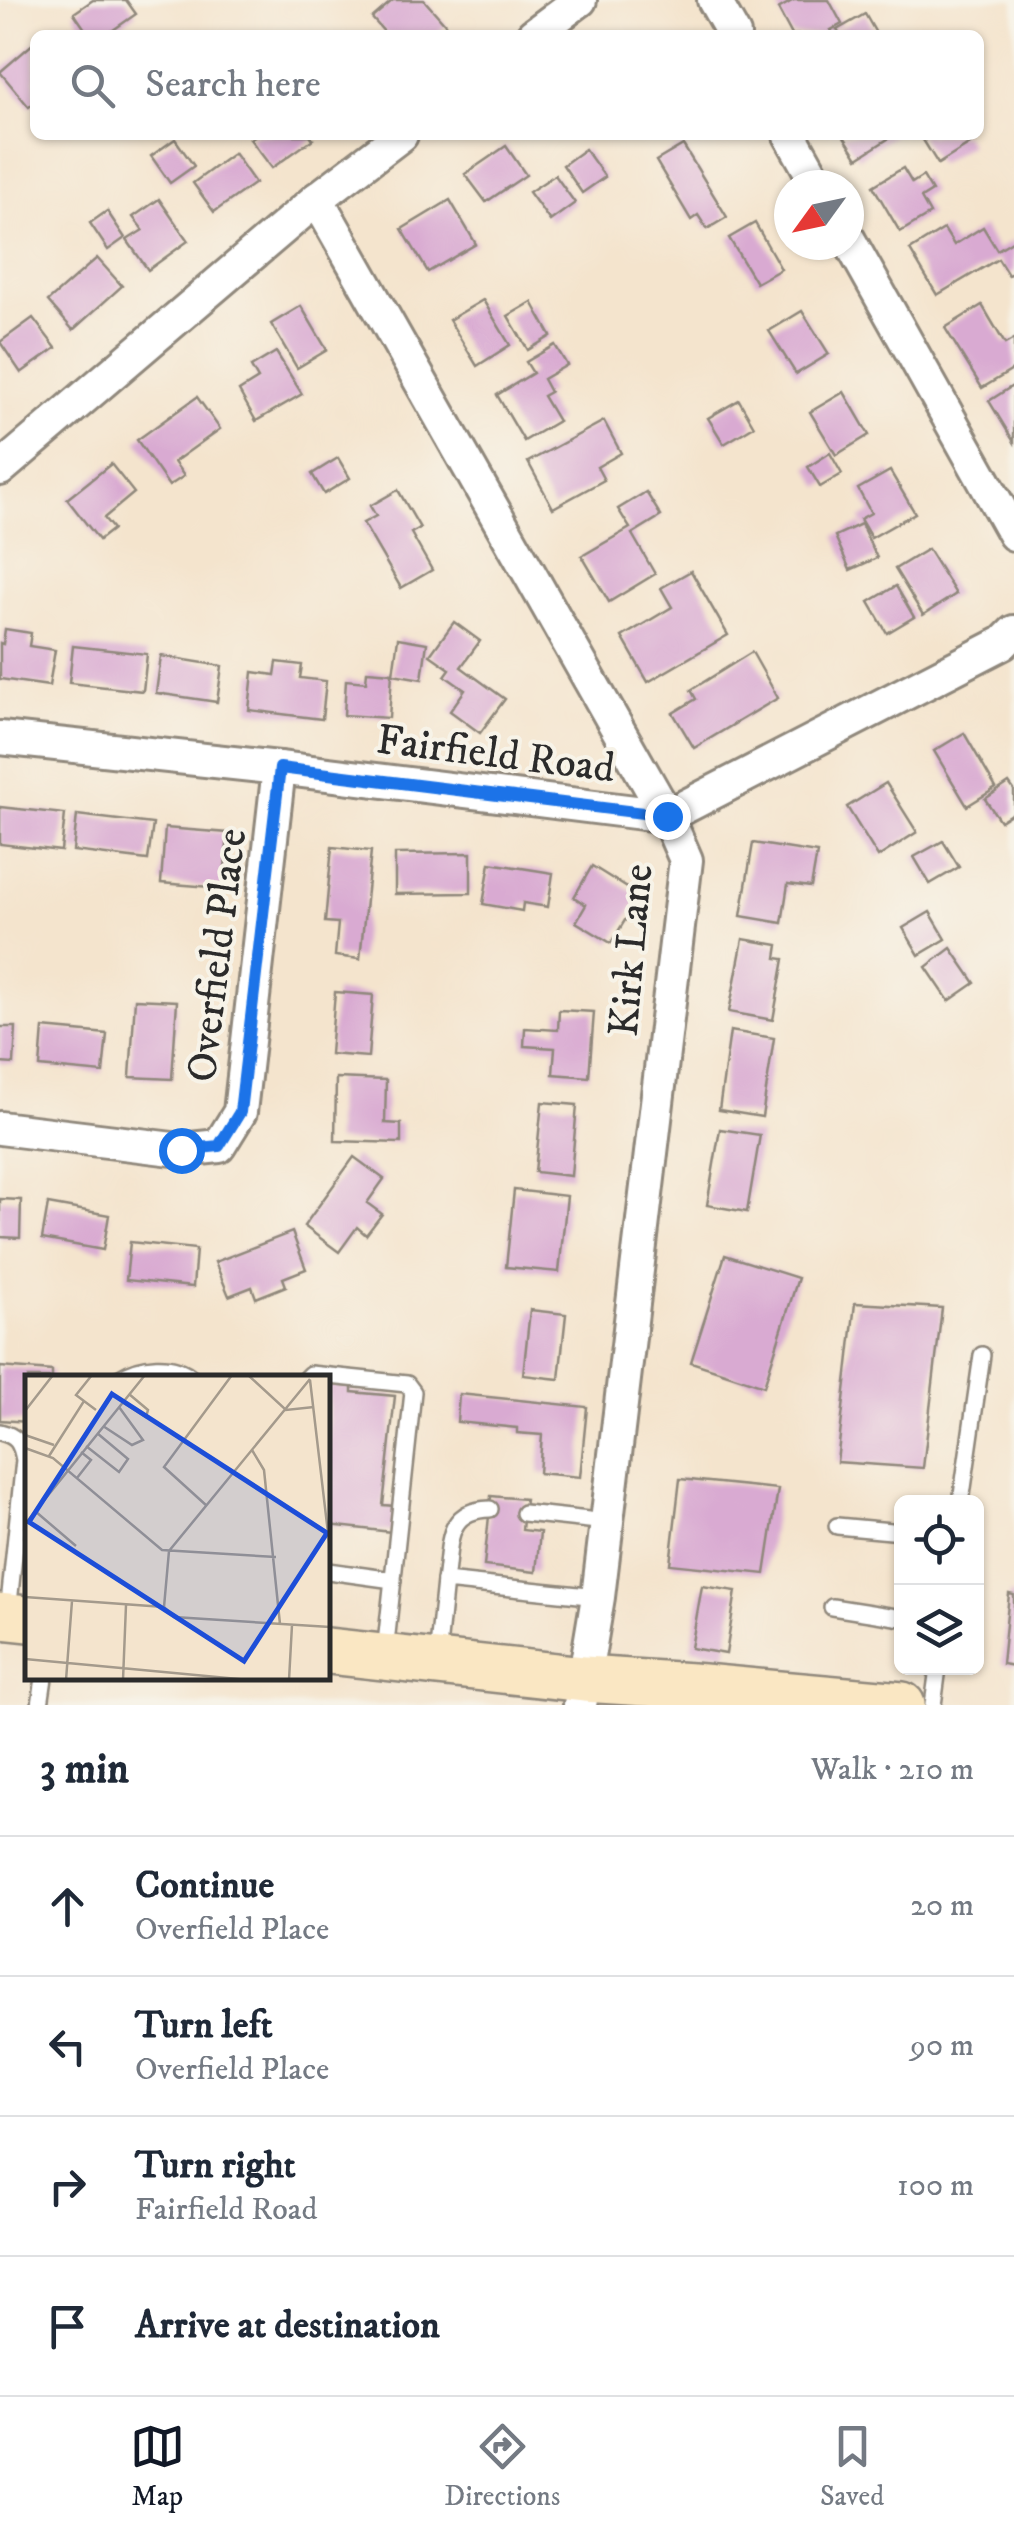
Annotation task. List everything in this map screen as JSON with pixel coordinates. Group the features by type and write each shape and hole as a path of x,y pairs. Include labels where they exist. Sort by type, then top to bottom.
{"street":[{"path":"541,30 580,0"},
{"path":"714,0 731,30"},
{"path":"0,469 317,199 394,140"},
{"path":"793,140 810,170"},
{"name":"Kirk Lane","path":"317,199 667,816 686,860 598,1596 582,1692"},
{"path":"860,260 1014,534"},
{"name":"Fairfield Road","path":"0,738 667,816 1010,646"},
{"name":"Overfield Place","path":"0,1128 181,1150 219,1146 240,1112 280,768"},
{"path":"330,1650 436,1663 582,1692 692,1686 902,1705"}],"lane":[{"path":"962,1495 982,1354"},
{"path":"125,1375 141,1366 184,1371 189,1375"},
{"path":"330,1376 407,1384 413,1392 384,1657"},
{"path":"0,1432 14,1436 22,1446 24,1460 12,1618"},
{"path":"436,1663 454,1523 474,1509 490,1509"},
{"path":"524,1514 607,1522"},
{"path":"837,1526 894,1531"},
{"path":"330,1571 393,1580"},
{"path":"445,1581 598,1596"},
{"path":"832,1607 894,1617"},
{"path":"933,1705 937,1675"},
{"path":"40,1705 44,1680"}],"building":[{"path":"93,0 126,0 136,14 113,30 86,30 74,13"},
{"path":"393,0 424,0 446,25 440,30 383,30 372,18"},
{"path":"794,0 829,0 842,24 831,30 789,30 778,9"},
{"path":"865,14 874,30 837,30"},
{"path":"30,46 30,106 29,107 0,72"},
{"path":"176,140 194,166 170,183 151,156"},
{"path":"251,140 312,140 272,168"},
{"path":"846,140 886,140 858,158"},
{"path":"923,140 967,140 970,144 938,164"},
{"path":"683,145 727,217 707,229 698,215 691,220 656,161"},
{"path":"506,146 526,175 486,202 465,174"},
{"path":"585,149 605,177 582,193 563,165"},
{"path":"234,153 255,183 214,212 193,183"},
{"path":"903,168 912,183 923,176 932,191 921,198 930,214 900,232 873,186"},
{"path":"555,175 575,203 550,221 529,192"},
{"path":"159,199 188,241 148,270 127,240 143,230 133,217"},
{"path":"450,200 476,244 428,272 402,229"},
{"path":"107,211 125,238 108,250 90,223"},
{"path":"755,223 781,269 756,283 729,238"},
{"path":"983,227 997,250 1014,240 1014,272 1008,275 998,259 937,295 910,250 944,229 954,245"},
{"path":"97,258 122,286 73,330 48,301"},
{"path":"483,300 510,345 477,366 449,320"},
{"path":"532,302 551,336 528,350 508,316"},
{"path":"982,305 1005,344 1014,339 1014,369 982,388 945,328"},
{"path":"301,306 327,350 297,368 271,324"},
{"path":"802,311 829,354 796,374 769,331"},
{"path":"33,318 56,348 21,373 0,342"},
{"path":"555,345 567,365 543,379 550,392 543,396 558,421 524,441 497,395 533,373 526,362"},
{"path":"276,352 302,394 256,421 239,391 258,379 251,367"},
{"path":"1014,385 1014,442 989,401"},
{"path":"844,392 869,435 836,455 810,412"},
{"path":"197,397 220,429 174,462 184,476 169,486 137,440"},
{"path":"739,400 754,426 724,444 708,418"},
{"path":"604,421 621,453 597,467 604,480 553,508 528,462"},
{"path":"830,453 842,474 820,487 808,467"},
{"path":"338,458 350,478 324,494 312,474"},
{"path":"111,464 134,493 104,518 113,529 99,540 67,499"},
{"path":"890,471 915,513 871,538 860,519 871,513 858,489"},
{"path":"398,490 420,528 411,533 432,570 401,588 363,523 376,516 370,506"},
{"path":"646,492 661,516 632,534 655,574 609,602 582,556 630,528 618,509"},
{"path":"861,524 877,558 850,570 835,536"},
{"path":"928,549 956,594 923,615 895,569"},
{"path":"691,571 728,635 648,682 622,637 672,607 661,588"},
{"path":"896,586 914,617 887,633 869,602"},
{"path":"454,622 480,641 461,667 505,699 480,733 450,711 465,690 445,676 450,669 430,655"},
{"path":"5,629 31,633 29,646 55,650 49,686 0,679 0,643 3,644"},
{"path":"398,638 427,643 422,679 393,674"},
{"path":"73,646 147,654 143,691 69,683"},
{"path":"752,652 778,698 694,748 673,713 696,699 691,690"},
{"path":"161,656 222,666 217,702 156,693"},
{"path":"277,662 302,665 300,678 326,681 322,719 249,710 253,672 275,675"},
{"path":"367,671 392,673 389,718 344,715 346,680 366,682"},
{"path":"964,733 996,788 967,806 934,751"},
{"path":"886,783 917,832 878,857 847,807"},
{"path":"1009,783 1014,790 1014,812 1000,821 985,799"},
{"path":"0,807 65,814 61,851 0,844"},
{"path":"77,815 153,824 148,860 73,851"},
{"path":"165,828 228,833 223,888 161,883"},
{"path":"943,841 959,867 930,884 914,857"},
{"path":"753,843 817,853 811,887 788,884 782,923 741,916"},
{"path":"332,847 371,851 360,959 335,956 338,923 325,922"},
{"path":"471,853 471,893 395,894 395,854"},
{"path":"490,863 553,873 548,907 523,903 522,911 483,904"},
{"path":"592,866 640,896 611,943 576,922 586,905 574,897"},
{"path":"930,912 946,939 919,955 903,928"},
{"path":"743,939 778,945 776,958 784,959 773,1020 729,1012"},
{"path":"951,948 975,983 949,1001 926,967"},
{"path":"335,992 373,995 368,1057 330,1054"},
{"path":"135,999 177,1001 172,1079 130,1077"},
{"path":"559,1010 594,1012 589,1077 553,1074 555,1048 524,1046 525,1028 558,1030"},
{"path":"0,1027 16,1027 14,1064 0,1063"},
{"path":"43,1028 107,1034 103,1073 40,1067"},
{"path":"730,1031 774,1038 762,1117 719,1110"},
{"path":"336,1078 386,1080 385,1123 401,1124 401,1143 335,1141"},
{"path":"542,1102 577,1105 571,1176 535,1172"},
{"path":"720,1129 760,1135 747,1212 707,1205"},
{"path":"354,1157 384,1179 367,1203 382,1214 366,1235 357,1227 339,1252 304,1226"},
{"path":"514,1190 567,1196 559,1272 506,1267"},
{"path":"0,1199 21,1200 20,1238 0,1237"},
{"path":"48,1204 109,1215 103,1250 42,1239"},
{"path":"292,1232 306,1269 283,1278 286,1286 256,1298 252,1287 229,1296 215,1262"},
{"path":"130,1242 196,1249 193,1287 126,1280"},
{"path":"725,1255 798,1278 764,1386 691,1362"},
{"path":"855,1303 942,1308 923,1468 837,1462"},
{"path":"530,1310 566,1314 559,1379 523,1375"},
{"path":"0,1367 52,1371 52,1375 25,1375 25,1422 0,1420"},
{"path":"330,1384 352,1387 352,1392 395,1396 383,1505 395,1506 392,1532 330,1525"},
{"path":"459,1394 587,1407 580,1477 539,1473 542,1435 517,1433 517,1428 457,1422"},
{"path":"680,1479 778,1489 765,1574 670,1564"},
{"path":"491,1496 525,1499 522,1530 540,1532 536,1572 484,1566"},
{"path":"702,1586 736,1591 726,1654 691,1648"},
{"path":"1009,1594 1014,1595 1014,1666 1002,1664"}],"route":[{"path":"181,1150 219,1146 240,1112 280,768 667,816"}]}
